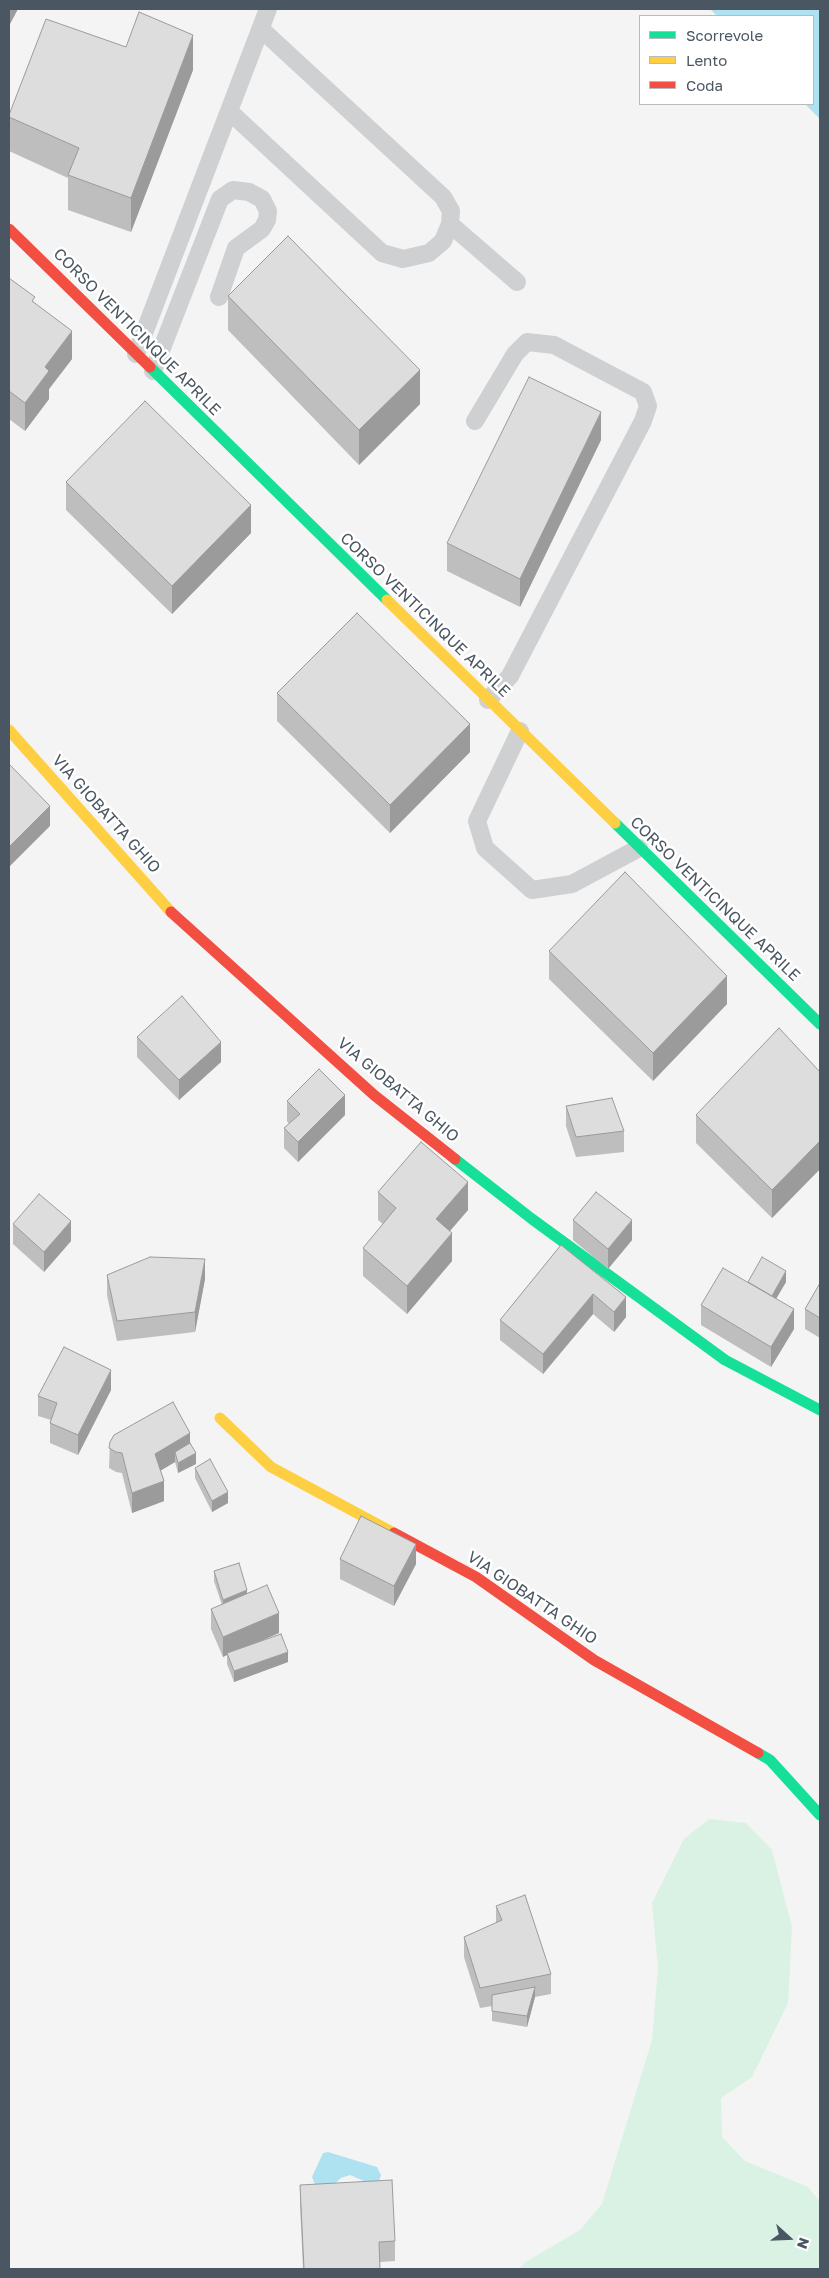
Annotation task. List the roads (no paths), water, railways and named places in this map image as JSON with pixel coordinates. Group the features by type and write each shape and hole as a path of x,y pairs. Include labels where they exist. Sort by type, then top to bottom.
{"street":[{"name":"CORSO VENTICINQUE APRILE","path":"9,229 820,1024"},
{"name":"VIA GIOBATTA GHIO","path":"9,730 173,914 374,1095 532,1219 725,1360 820,1410"},
{"name":"VIA GIOBATTA GHIO","path":"220,1418 271,1467 476,1577 594,1660 770,1760 820,1815"}],"lane":[{"path":"136,354 268,9"},
{"path":"229,111 382,254 404,259 429,253 443,241 450,224 450,211 443,197 261,28"},
{"path":"153,371 220,199 233,190 249,192 262,199 268,211 267,220 262,229 236,248 219,296"},
{"path":"450,224 517,282"},
{"path":"475,422 515,354 527,342 541,342 554,345 643,392 648,406 643,421 510,676 488,700"},
{"path":"520,730 476,822 485,848 532,890 572,884 639,848"}],"water":[{"path":"710,9 820,9 820,119 806,105 814,105 814,15 716,15"},
{"path":"328,2152 377,2167 381,2175 379,2181 373,2185 350,2175 341,2178 327,2191 316,2187 312,2177 323,2153"}]}
